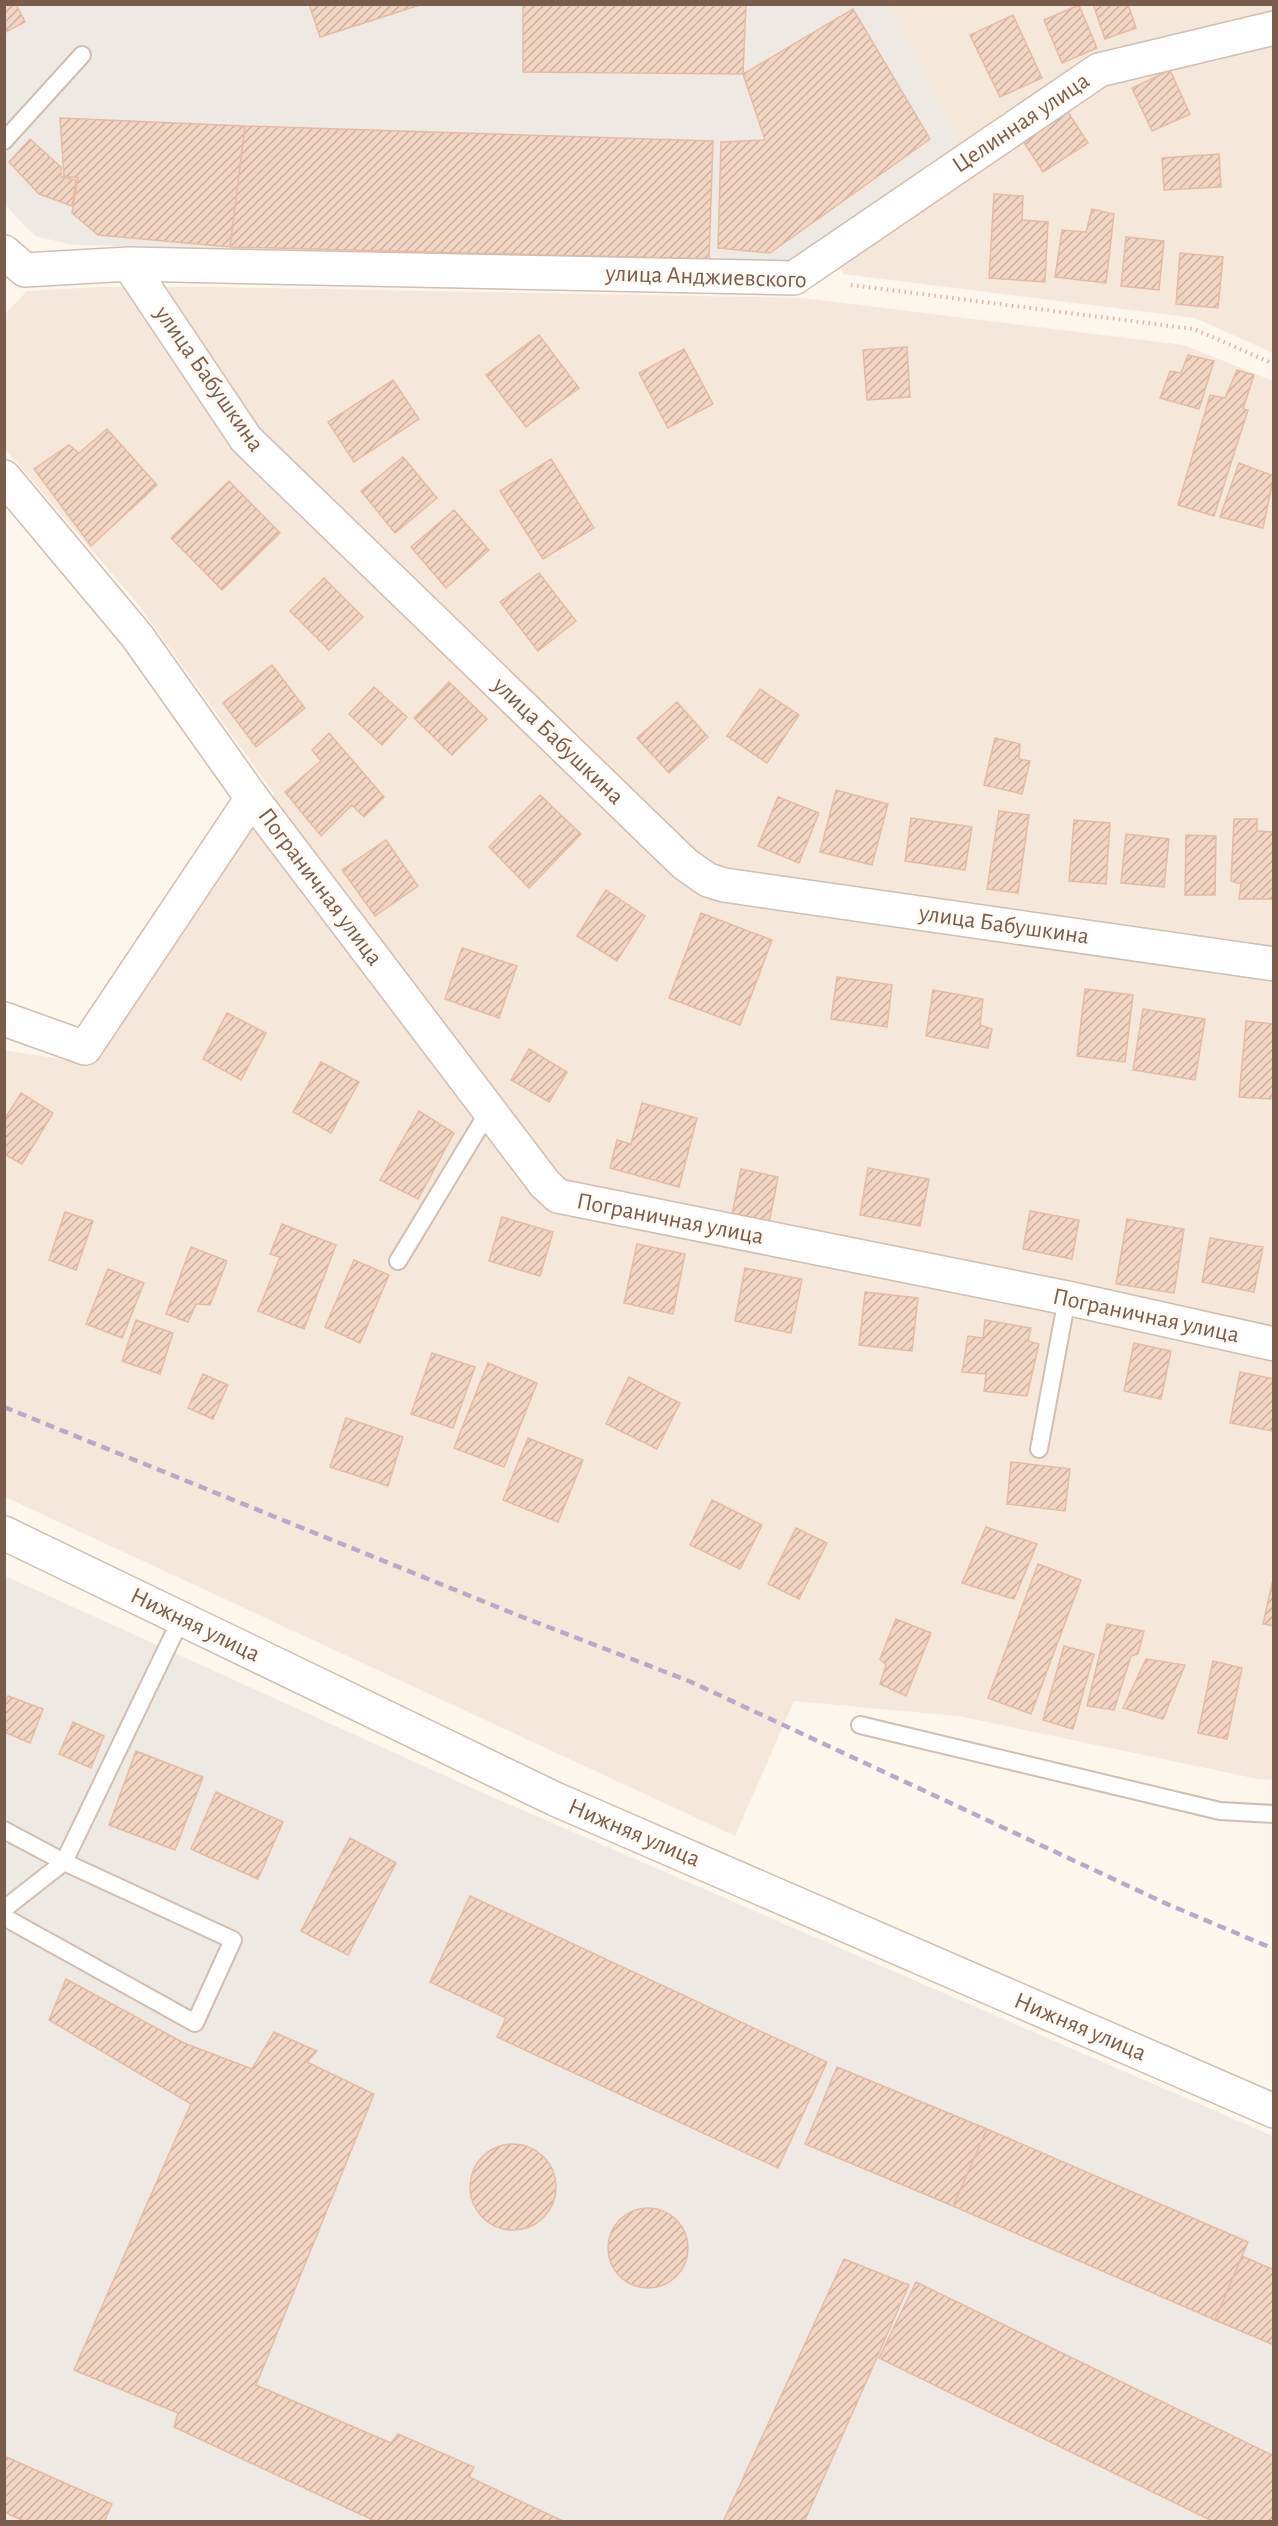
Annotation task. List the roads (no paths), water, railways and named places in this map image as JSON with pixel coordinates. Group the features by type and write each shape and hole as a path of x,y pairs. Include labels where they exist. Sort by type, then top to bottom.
{"street":[{"name":"Целинная улица","path":"794,278 1099,70 1274,28"},
{"name":"улица Анджиевского","path":"129,264 794,278"},
{"path":"11,271 129,264"},
{"name":"улица Бабушкина","path":"129,264 246,439 685,864 708,880 724,885 1274,964"},
{"name":"Пограничная улица","path":"4,477 137,636 252,798 545,1184 566,1198 1067,1298 1274,1344"},
{"name":"Пограничная улица","path":"4,1019 85,1048 252,798"},
{"name":"Нижняя улица","path":"4,1533 555,1799 1274,2111"}],"lane":[{"path":"4,141 82,55"},
{"path":"398,1261 490,1109"},
{"path":"1039,1449 1067,1298"},
{"path":"4,1910 64,1862 181,1619"},
{"path":"860,1725 1220,1811 1274,1814"},
{"path":"4,1830 64,1862 233,1940 195,2023 4,1917"}],"railway":[{"path":"4,1407 517,1615 689,1681 1167,1904 1274,1949"}]}
